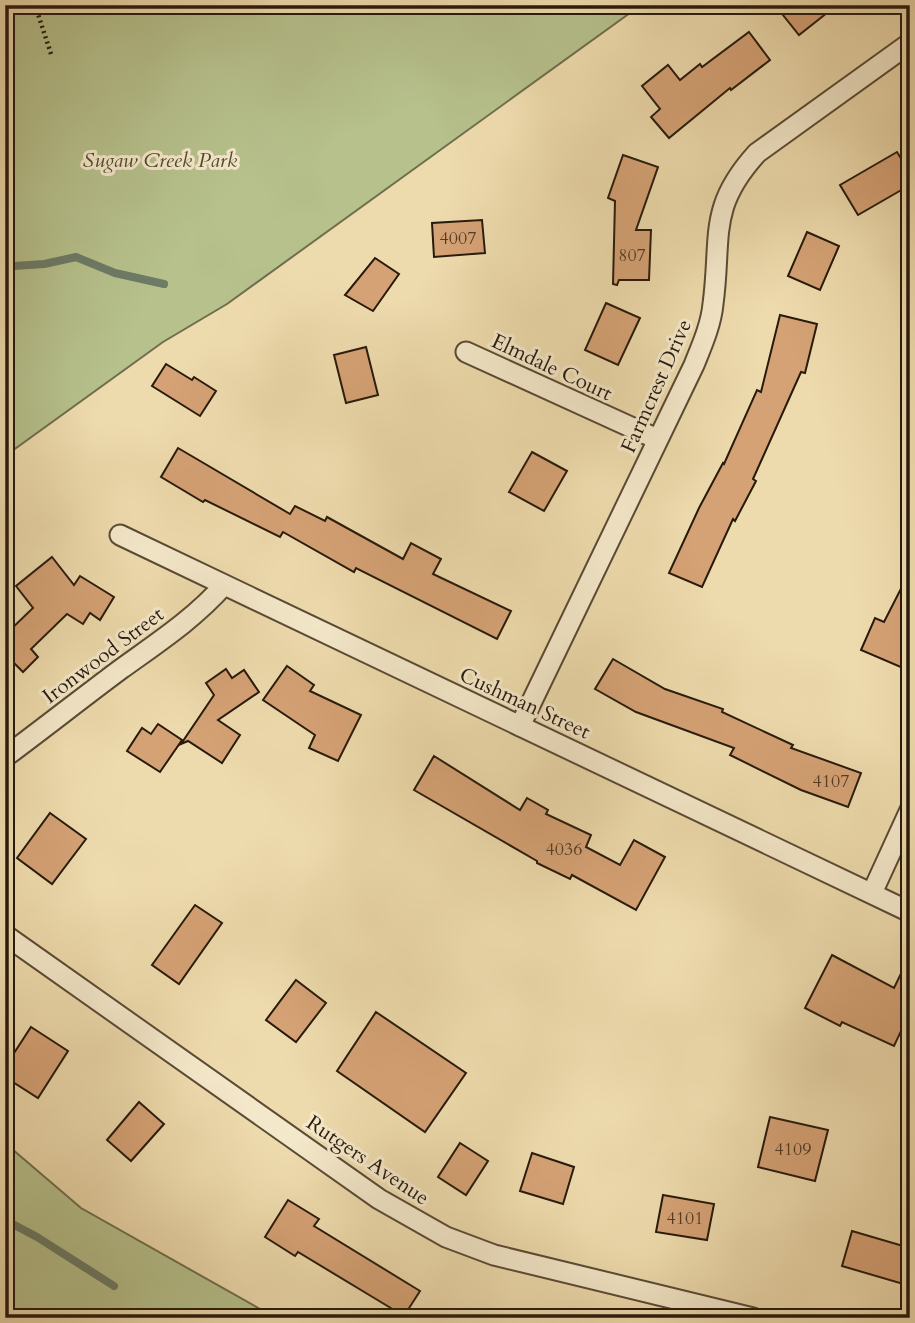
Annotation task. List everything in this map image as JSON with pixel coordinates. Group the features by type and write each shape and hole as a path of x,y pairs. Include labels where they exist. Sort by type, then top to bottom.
{"street":[{"name":"Farmcrest Drive","path":"520,726 694,365 709,326 713,306 717,231 724,201 738,173 757,153 910,43"},
{"name":"Elmdale Court","path":"466,352 657,439"},
{"name":"Cushman Street","path":"120,535 910,912"},
{"name":"Ironwood Street","path":"5,757 159,643 207,605 224,585"},
{"path":"872,894 910,810"},
{"name":"Rutgers Avenue","path":"5,935 379,1199 423,1226 494,1255 753,1318"}],"path":[{"path":"35,5 52,57"}],"green space":[{"name":"Sugaw Creek Park","path":"5,5 641,5 227,304 163,342 5,456"},
{"path":"5,1143 81,1208 276,1318 5,1318"}],"building":[{"path":"775,5 837,5 799,35"},
{"path":"749,32 770,60 731,90 730,88 669,138 651,117 660,109 642,86 668,65 680,80"},
{"path":"897,152 910,173 910,185 858,215 840,185"},
{"path":"623,155 658,167 636,230 651,230 649,280 619,280 617,285 613,284 615,201 608,198"},
{"path":"482,220 485,253 434,257 432,223"},
{"path":"807,232 839,246 820,290 788,276"},
{"path":"375,258 399,274 373,311 345,295"},
{"path":"606,303 640,318 618,365 585,350"},
{"path":"780,315 817,324 805,373 801,372 753,479 756,481 735,521 733,519 702,587 669,573 699,508 724,464 757,390 761,392"},
{"path":"366,347 378,395 346,403 334,355"},
{"path":"166,364 216,391 200,416 152,386"},
{"path":"178,448 290,514 295,506 325,521 327,517 403,559 411,543 441,559 433,574 511,611 497,639 356,568 354,572 283,532 280,537 205,500 203,502 161,477"},
{"path":"532,452 567,471 544,511 509,492"},
{"path":"52,557 74,585 80,576 114,597 100,620 90,613 83,624 67,614 31,649 38,657 23,672 5,654 5,635 33,608 16,586"},
{"path":"910,571 910,671 861,650 875,618 884,622"},
{"path":"613,659 665,689 723,709 722,712 793,745 791,748 861,773 848,807 801,790 730,755 734,748 636,712 595,689"},
{"path":"287,666 314,685 310,691 361,715 338,761 309,748 315,735 263,700"},
{"path":"226,669 232,678 244,670 259,692 218,720 240,735 222,763 188,741 181,744 214,695 206,683"},
{"path":"158,724 182,740 160,772 127,751 142,728 151,734"},
{"path":"434,756 520,810 527,798 548,810 546,814 591,835 586,847 620,865 634,840 665,857 636,910 572,875 570,879 537,863 414,790"},
{"path":"50,813 86,839 52,884 17,858"},
{"path":"195,905 222,923 179,984 152,965"},
{"path":"832,955 894,988 910,955 910,1012 894,1046 842,1022 840,1026 805,1008"},
{"path":"296,980 326,1003 296,1042 266,1020"},
{"path":"376,1012 466,1073 425,1132 337,1071"},
{"path":"31,1027 68,1051 38,1098 5,1077 5,1067"},
{"path":"139,1102 164,1124 131,1161 107,1140"},
{"path":"770,1117 828,1130 815,1181 758,1167"},
{"path":"460,1143 488,1161 466,1195 438,1177"},
{"path":"532,1153 574,1167 563,1204 520,1191"},
{"path":"663,1195 714,1204 707,1240 656,1232"},
{"path":"288,1200 319,1219 314,1226 420,1291 404,1316 298,1252 295,1256 265,1237"},
{"path":"852,1231 910,1248 910,1286 842,1266"}],"waterway":[{"path":"5,270 14,266 44,264 76,257 115,273 164,284"},
{"path":"5,1220 114,1286"}]}
